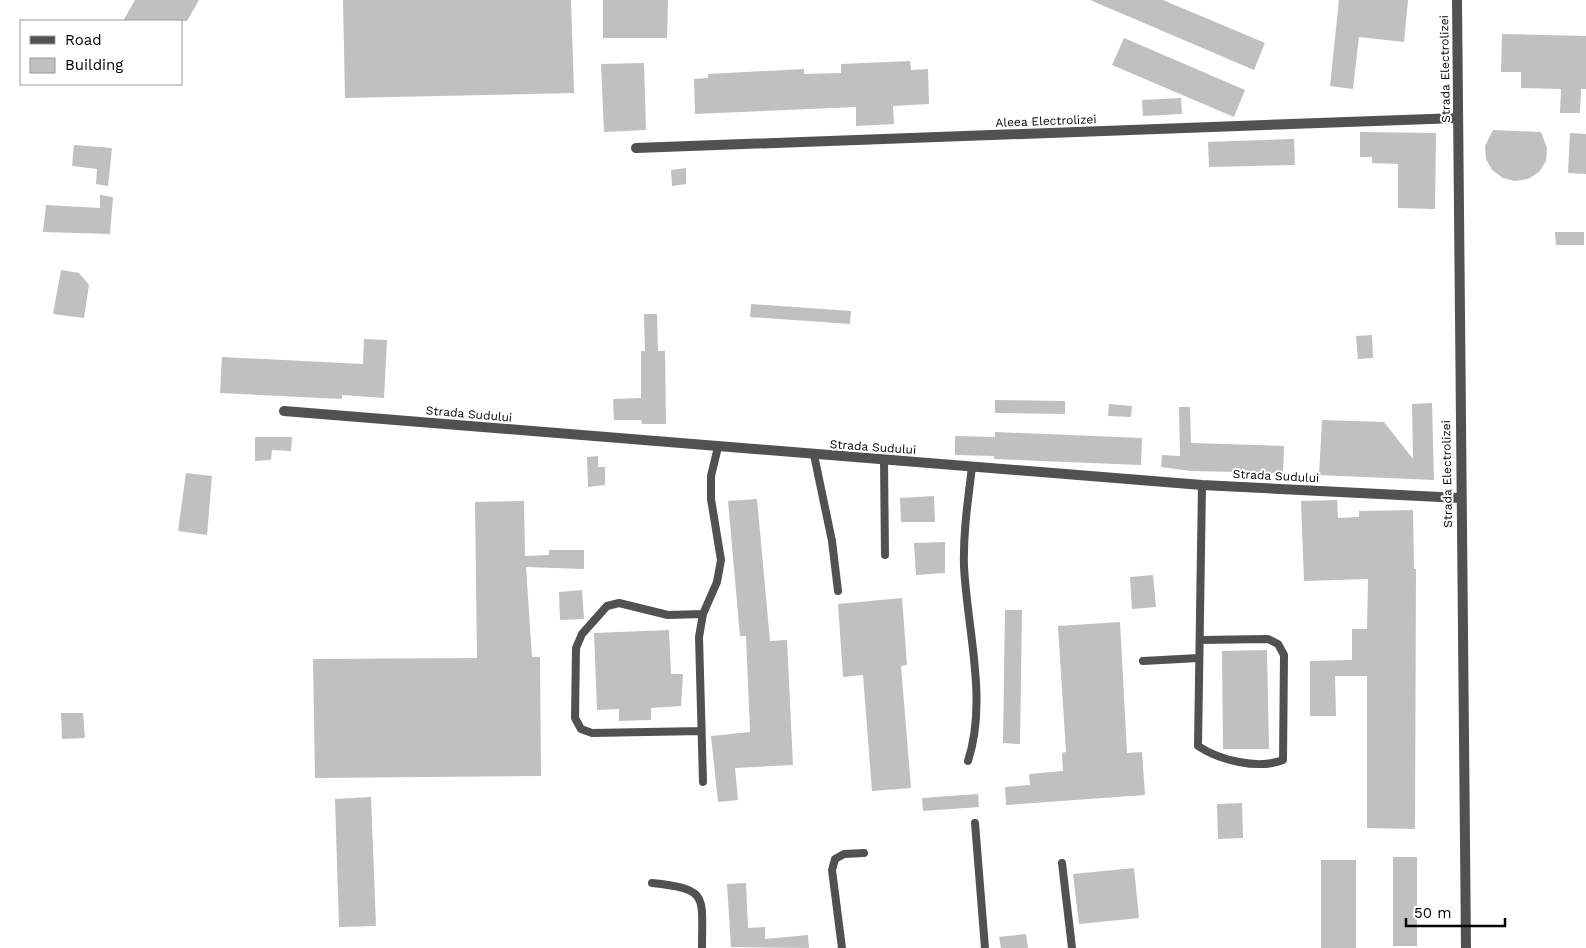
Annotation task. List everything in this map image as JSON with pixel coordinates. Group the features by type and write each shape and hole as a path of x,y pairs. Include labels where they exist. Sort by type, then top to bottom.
{"street":[{"name":"Strada Electrolizei","path":"1457,0 1460,498 1466,948"},
{"name":"Aleea Electrolizei","path":"636,148 1458,118"},
{"name":"Strada Sudului","path":"284,411 1202,485 1460,498"}],"lane":[{"path":"703,782 699,637 703,614 717,582 721,560 711,499 711,476 718,447"},
{"path":"814,455 831,532 838,591"},
{"path":"884,460 885,555"},
{"path":"968,761 974,741 977,714 964,566 965,519 972,467"},
{"path":"1200,640 1268,639 1278,644 1284,655 1282,760 1275,763 1230,762 1211,755 1198,746 1202,485"},
{"path":"701,731 592,733 581,729 575,718 576,648 582,634 607,606 619,603 668,615 703,614"},
{"path":"1143,661 1199,658"},
{"path":"975,823 985,948"},
{"path":"842,948 832,870 835,860 844,854 864,853"},
{"path":"1062,863 1072,948"},
{"path":"652,883 683,886 697,894 702,905 702,948"}],"building":[{"path":"135,0 199,0 187,21 124,20"},
{"path":"343,0 571,0 574,93 345,98"},
{"path":"603,0 668,0 667,38 603,38"},
{"path":"1090,0 1163,0 1265,43 1254,70"},
{"path":"1339,0 1408,0 1404,42 1359,37 1353,89 1330,86"},
{"path":"1502,34 1586,36 1586,89 1581,89 1580,113 1560,113 1561,89 1521,88 1521,72 1501,72"},
{"path":"1124,38 1245,90 1234,117 1112,65"},
{"path":"910,61 911,70 928,69 929,104 893,106 894,124 856,126 856,107 695,114 694,79 708,78 708,74 804,69 804,74 841,73 841,64"},
{"path":"644,63 646,130 604,132 601,64"},
{"path":"1181,98 1182,114 1143,116 1142,100"},
{"path":"1493,130 1541,132 1547,148 1546,161 1539,172 1528,179 1515,181 1503,178 1492,170 1486,159 1485,146"},
{"path":"1360,132 1436,133 1435,209 1398,208 1398,164 1372,163 1372,157 1360,157"},
{"path":"1570,133 1586,134 1586,174 1568,173"},
{"path":"1294,139 1295,165 1209,167 1208,142"},
{"path":"74,145 112,148 108,186 96,184 97,169 72,166"},
{"path":"686,168 686,184 672,186 671,170"},
{"path":"100,195 113,197 110,234 43,232 46,205 100,208"},
{"path":"1555,232 1584,232 1584,245 1556,245"},
{"path":"61,270 79,273 89,285 84,318 53,314"},
{"path":"751,304 851,311 850,324 750,317"},
{"path":"644,314 657,314 658,351 665,351 666,424 642,424 641,420 614,420 613,399 641,398 641,351 645,351"},
{"path":"1372,335 1373,358 1358,359 1356,336"},
{"path":"364,339 387,340 384,398 342,395 342,399 220,393 222,357 363,364"},
{"path":"995,400 1065,401 1065,414 995,413"},
{"path":"1432,403 1434,480 1319,475 1322,420 1384,422 1413,459 1412,404"},
{"path":"1109,404 1132,406 1131,417 1108,416"},
{"path":"1179,407 1190,407 1191,443 1284,446 1283,473 1191,471 1161,467 1162,455 1180,456"},
{"path":"995,432 1142,438 1141,465 994,459 994,456 955,455 955,436 995,437"},
{"path":"255,437 292,437 291,451 272,450 271,460 255,461"},
{"path":"598,456 598,467 605,467 605,485 588,487 587,457"},
{"path":"186,473 212,476 207,535 178,531"},
{"path":"934,496 935,522 901,522 900,498"},
{"path":"757,499 770,641 787,640 793,765 735,768 738,800 718,802 711,736 750,732 746,636 740,636 728,501"},
{"path":"1337,500 1338,518 1359,517 1359,511 1413,510 1414,569 1416,569 1415,829 1367,828 1367,676 1335,676 1336,716 1310,716 1310,661 1352,660 1352,629 1367,629 1368,579 1304,581 1301,501"},
{"path":"524,501 525,556 549,555 549,550 584,550 584,569 526,567 532,657 540,657 541,776 315,778 313,659 477,658 475,502"},
{"path":"945,542 945,573 916,575 914,543"},
{"path":"1153,575 1156,607 1132,609 1130,577"},
{"path":"582,590 584,619 560,620 559,592"},
{"path":"902,598 907,665 901,666 911,788 872,791 863,675 843,677 838,604"},
{"path":"1005,610 1022,610 1020,744 1003,743"},
{"path":"1120,622 1127,753 1142,752 1145,795 1006,805 1005,787 1030,785 1029,774 1063,771 1062,753 1066,752 1058,626"},
{"path":"669,630 671,674 683,674 681,706 651,708 651,720 619,721 619,709 597,710 594,633"},
{"path":"1267,650 1269,749 1223,749 1222,651"},
{"path":"61,713 83,713 85,738 62,739"},
{"path":"978,794 979,807 923,811 922,798"},
{"path":"371,797 376,926 339,927 335,799"},
{"path":"1242,803 1243,838 1218,839 1217,804"},
{"path":"1393,857 1417,857 1417,946 1393,946"},
{"path":"1321,860 1356,860 1356,948 1321,948"},
{"path":"1134,868 1139,918 1079,924 1073,874"},
{"path":"746,883 748,928 765,927 765,939 808,935 809,948 731,947 727,884"},
{"path":"1026,934 1028,948 1001,948 999,937"}]}
